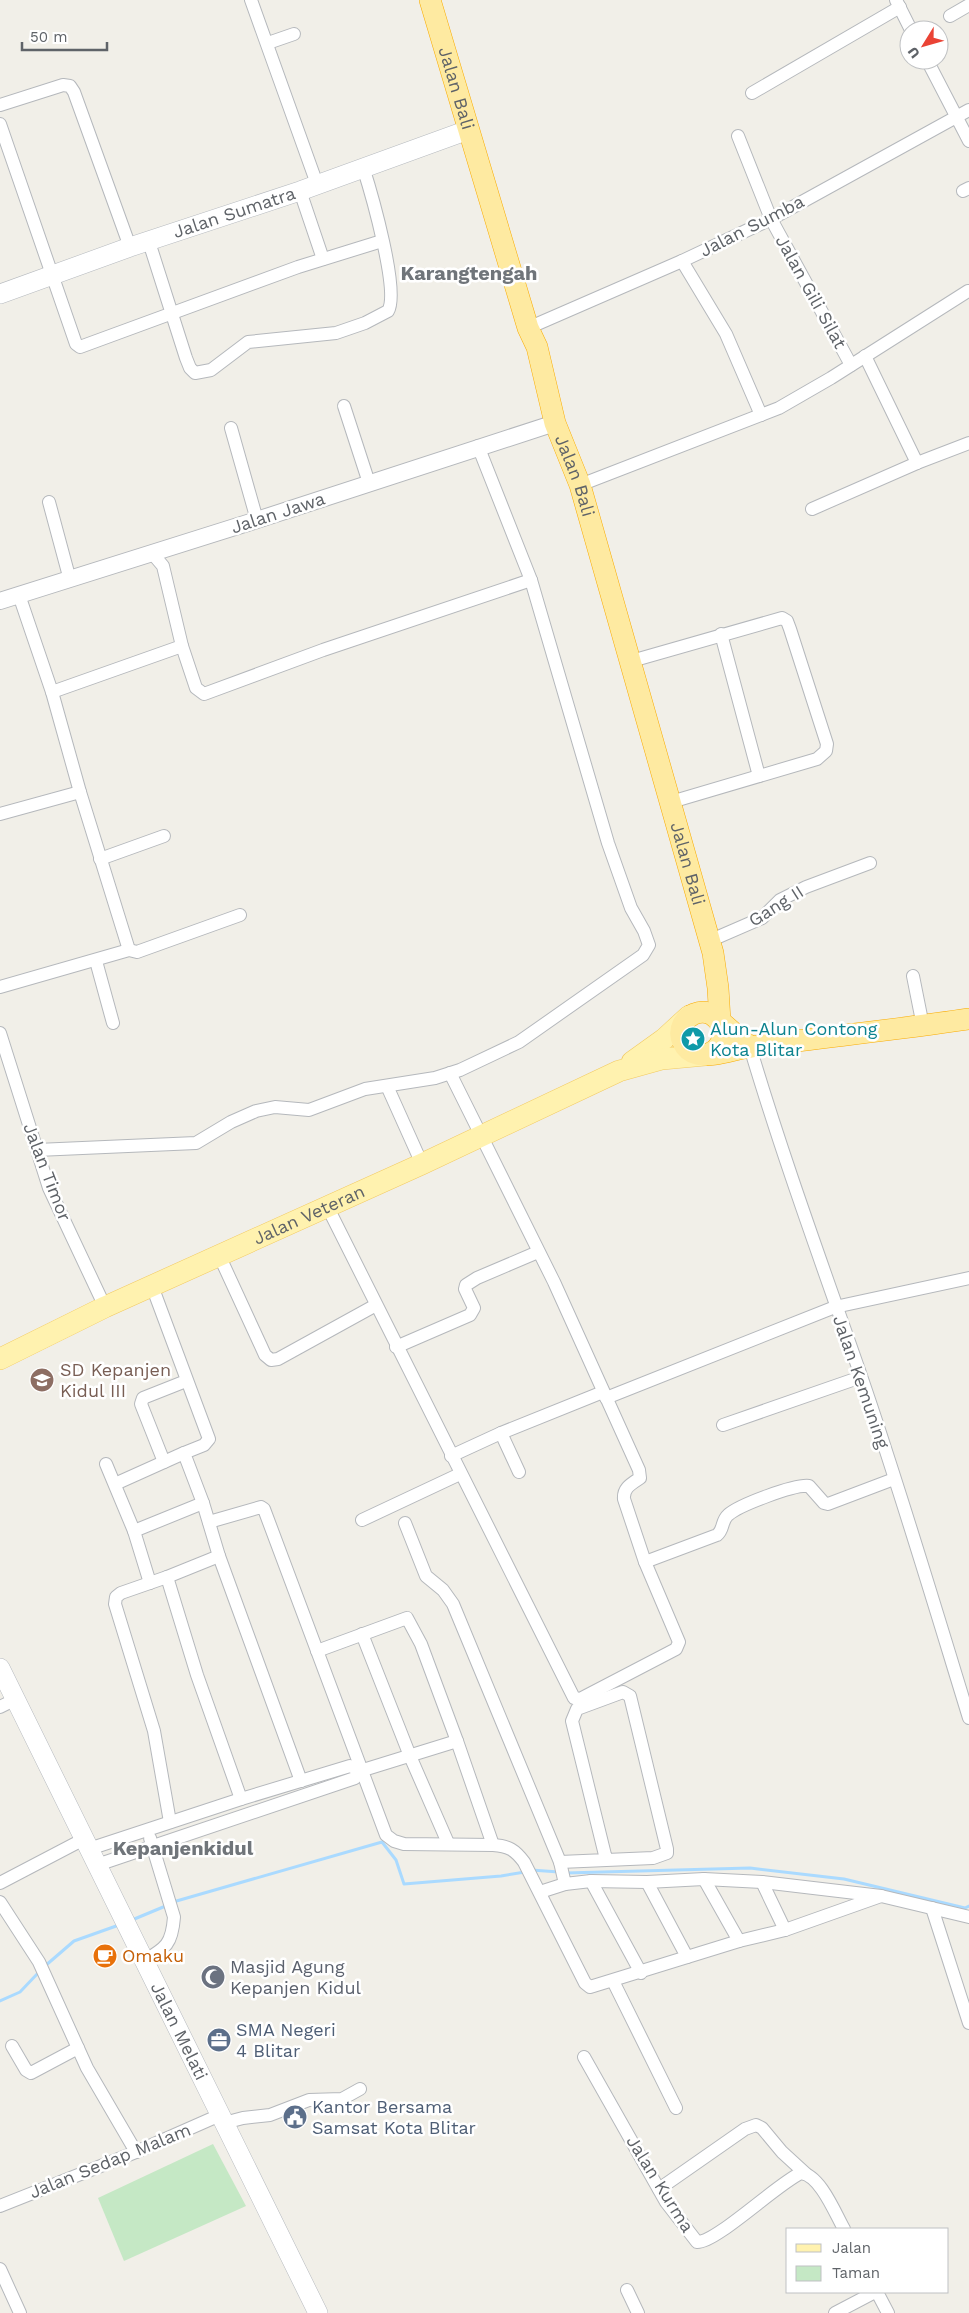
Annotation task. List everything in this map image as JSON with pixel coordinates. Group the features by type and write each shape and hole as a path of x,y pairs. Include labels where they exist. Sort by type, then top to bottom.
{"highway":[{"name":"Jalan Bali","path":"430,0 468,130 520,294 555,423 580,485 628,662 671,802 711,947 718,988 720,1022"},
{"path":"711,947 705,993 702,1001 689,1016 682,1028 682,1042 691,1052 705,1055 750,1047 969,1019"},
{"path":"689,1016 702,1012 709,1013 750,1047"},
{"path":"705,1055 716,1050 723,1039 720,1022"}],"main road":[{"name":"Jalan Sumatra","path":"1,294 300,191 468,130"},
{"name":"Jalan Veteran","path":"620,1071 664,1039 689,1016"},
{"name":"Jalan Veteran","path":"0,1359 105,1307 422,1164 620,1071 662,1059 705,1055"},
{"name":"Jalan Melati","path":"0,1668 8,1703 90,1851 318,2313"}],"street":[{"path":"251,0 317,184"},
{"path":"752,93 898,4 906,20"},
{"path":"950,16 969,5"},
{"path":"268,43 294,34"},
{"path":"932,70 968,138"},
{"path":"0,105 63,85 70,86 74,92 130,248"},
{"name":"Jalan Sumba","path":"533,338 682,261 771,219 969,110"},
{"path":"0,124 78,346 82,347 323,259 382,240"},
{"name":"Jalan Gili Silat","path":"738,136 771,219 851,365"},
{"path":"149,242 171,315 190,368 195,373 211,370 248,342 336,333 365,323 388,311 392,298 379,219 363,167"},
{"path":"300,191 323,259"},
{"path":"682,261 726,334 762,416"},
{"path":"580,485 762,416 800,396 968,291"},
{"path":"865,356 917,463"},
{"path":"344,406 369,483"},
{"name":"Jalan Jawa","path":"0,601 256,520 478,446 555,423"},
{"path":"230,428 256,520"},
{"path":"812,509 917,463 969,443"},
{"path":"38,1152 196,1143 231,1122 256,1111 275,1107 309,1110 365,1089 389,1090 452,1078 531,1034 643,955 648,945 644,931 631,908 608,843 531,580 478,446"},
{"path":"49,502 70,580"},
{"path":"152,553 163,566 182,646 196,688 204,694 323,650 531,580"},
{"path":"19,595 52,692 80,792 129,950"},
{"path":"628,662 782,618 787,621 827,744 826,751 817,759 671,802"},
{"path":"721,634 759,776"},
{"path":"52,692 182,646"},
{"path":"0,814 80,792"},
{"path":"100,859 164,836"},
{"name":"Gang II","path":"711,947 762,918 780,900 806,887 870,862"},
{"path":"0,986 96,961 129,950 137,952 240,915"},
{"path":"96,961 113,1023"},
{"path":"913,976 924,1026"},
{"name":"Jalan Timor","path":"0,1033 43,1172 105,1307"},
{"name":"Jalan Kemuning","path":"750,1047 834,1307 861,1377 917,1547 969,1718"},
{"path":"327,1206 573,1696 576,1699 637,1670 678,1647 679,1642 645,1562 623,1494 629,1485 640,1478 639,1470 538,1252 452,1078"},
{"path":"389,1090 422,1164"},
{"path":"396,1346 470,1315 474,1308 466,1285 477,1278 538,1252"},
{"path":"219,1255 265,1355 271,1360 278,1359 376,1305"},
{"path":"451,1456 501,1432 604,1395 834,1307 969,1278"},
{"path":"115,1484 204,1445 209,1439 152,1286"},
{"path":"723,1425 861,1377"},
{"path":"164,1462 141,1404 144,1398 186,1381"},
{"path":"501,1432 519,1472"},
{"path":"184,1453 203,1503 219,1556 301,1781"},
{"path":"106,1464 134,1531 150,1583"},
{"path":"362,1520 460,1474"},
{"path":"645,1562 717,1536 720,1533 724,1519 734,1510 777,1493 804,1485 809,1486 824,1503 828,1504 894,1479"},
{"path":"134,1531 203,1503"},
{"path":"209,1522 261,1507 264,1509 360,1771 386,1835 394,1841 404,1844 493,1845 509,1847 516,1851 540,1892 585,1983 590,1987 641,1973 740,1941 785,1930 881,1896"},
{"path":"405,1523 426,1576 443,1590 453,1604 562,1873"},
{"path":"170,1822 154,1731 115,1604 116,1597 121,1592 167,1577 219,1556"},
{"path":"167,1577 197,1675 242,1799"},
{"path":"317,1651 406,1618 409,1620 421,1644 493,1845"},
{"path":"362,1634 410,1756 448,1843"},
{"path":"540,1892 562,1873 606,1859 653,1858 664,1854 667,1849 630,1696 623,1692 578,1709 572,1721 606,1859"},
{"path":"90,1851 153,1846 355,1778 360,1771 457,1741"},
{"path":"0,1883 170,1822 280,1787 350,1766 360,1771"},
{"path":"280,1787 285,1801"},
{"path":"144,1961 168,1945 173,1931 174,1917 148,1830"},
{"path":"562,1873 592,1881 647,1882 704,1879 762,1882 881,1896 969,1917"},
{"path":"704,1879 740,1941"},
{"path":"592,1881 641,1973"},
{"path":"647,1882 688,1957"},
{"path":"762,1882 785,1930"},
{"path":"0,1902 39,1962 88,2068 136,2152"},
{"path":"932,1908 965,1994 969,2023"},
{"path":"613,1981 676,2108"},
{"path":"12,2046 26,2070 31,2073 78,2048"},
{"name":"Jalan Kurma","path":"584,2057 659,2189 685,2228 697,2242 702,2243 794,2176 801,2173 806,2174"},
{"name":"Jalan Sedap Malam","path":"0,2206 222,2119 270,2115 309,2100 342,2098 360,2090"},
{"path":"659,2189 745,2129 756,2125 762,2128 787,2157 806,2174 811,2176 822,2190 843,2228"},
{"path":"0,2270 20,2313"},
{"path":"628,2290 638,2313"},
{"path":"835,2313 874,2293"},
{"path":"877,2293 888,2313"}],"green space":[{"path":"213,2144 246,2206 124,2261 98,2198"}],"waterway":[{"path":"173,1902 382,1842 396,1860 404,1884 501,1876 525,1872"},
{"path":"566,1873 750,1868 844,1879 965,1908 969,1906"},
{"path":"531,1870 559,1872"},
{"path":"132,1920 168,1905"},
{"path":"45,1966 74,1941 119,1925"},
{"path":"0,2001 20,1992 39,1972"}],"place":[{"name":"Alun-Alun Contong Kota Blitar","path":"693,1039"},
{"name":"SD Kepanjen Kidul III","path":"42,1380"},
{"name":"Omaku","path":"105,1956"},
{"name":"Masjid Agung Kepanjen Kidul","path":"213,1977"},
{"name":"SMA Negeri 4 Blitar","path":"219,2040"},
{"name":"Kantor Bersama Samsat Kota Blitar","path":"295,2117"}],"district":[{"name":"Karangtengah","path":"469,273"},
{"name":"Kepanjenkidul","path":"183,1848"}]}
